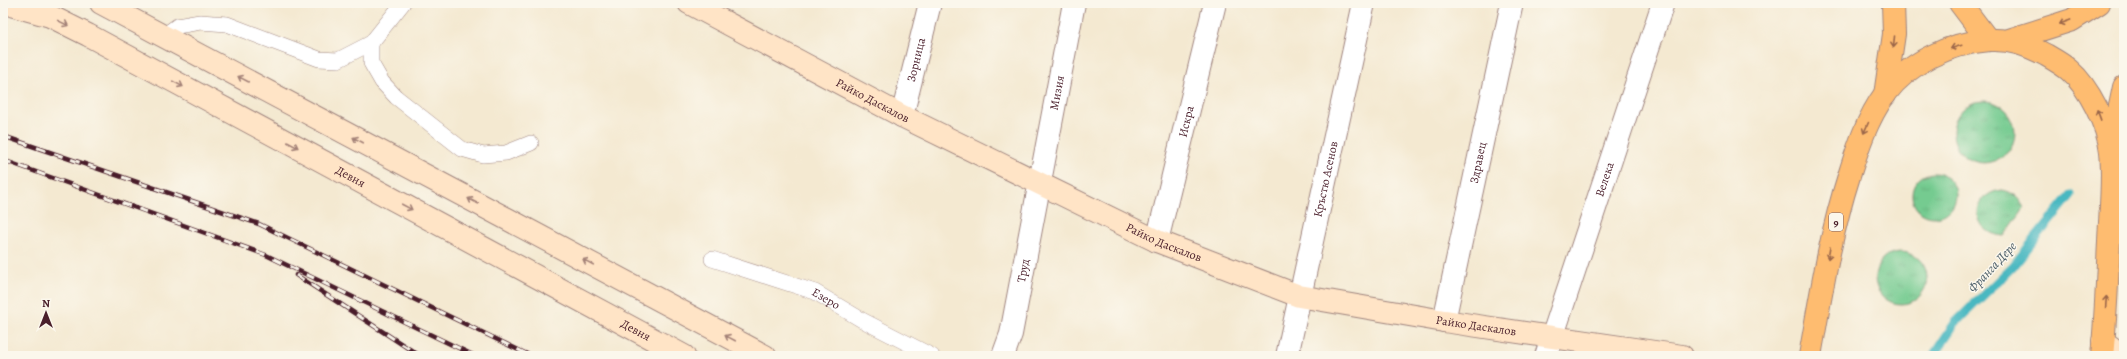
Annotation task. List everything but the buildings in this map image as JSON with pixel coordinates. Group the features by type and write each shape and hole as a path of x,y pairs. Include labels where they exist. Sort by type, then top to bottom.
{"main road":[{"path":"101,3 765,356"},
{"name":"Райко Даскалов","path":"689,3 902,116 1157,241 1299,296 1444,322 1550,346 1682,356"},
{"name":"9","path":"1885,94 1894,34 1893,3"},
{"path":"1960,3 1998,40 2030,46 2069,70 2083,86 2096,107 2111,152"},
{"path":"1998,40 2072,20 2099,3"},
{"name":"Девня","path":"11,7 50,16 88,35 684,356"},
{"name":"9","path":"1810,356 1832,239 1859,143 1870,118 1885,94 1898,78 1916,64 1937,53 1998,40"},
{"path":"2123,356 2103,348 2111,152 2124,88"}],"street":[{"name":"Зорница","path":"902,116 930,3"},
{"name":"Мизия","path":"1038,183 1074,3"},
{"name":"Искра","path":"1157,241 1215,3"},
{"name":"Кръстю Асенов","path":"1287,356 1364,3"},
{"name":"Здравец","path":"1444,322 1512,3"},
{"name":"Велека","path":"1550,346 1663,3"},
{"name":"Труд","path":"1003,356 1011,334 1038,183"}],"lane":[{"path":"163,36 177,26 200,22 227,24 319,59 338,60 371,43 403,3"},
{"path":"371,43 371,63 382,82 396,97 462,149 483,155 506,153 531,143"},
{"name":"Езеро","path":"712,259 815,292 862,320 932,356"}],"green space":[{"path":"1978,101 1990,101 2006,110 2013,120 2015,132 2013,144 2006,154 1990,163 1978,163 1967,158 1958,149 1953,138 1953,126 1958,115 1967,106"},
{"path":"1934,173 1946,177 1952,183 1956,195 1952,207 1946,213 1934,217 1922,213 1916,207 1912,195 1916,183 1922,177"},
{"path":"2001,190 2009,192 2015,196 2024,208 2004,236 1993,234 1985,229 1980,222 1978,214 1979,206 1983,199 1991,193"},
{"path":"1901,252 1915,256 1923,264 1927,278 1923,292 1915,300 1901,304 1887,300 1879,292 1875,278 1879,264 1887,256"}],"waterway":[{"name":"Франга Дере","path":"1933,356 1955,323 2012,267 2071,195"}],"railway":[{"path":"3,136 259,224 531,356"},
{"path":"3,160 266,255 475,356"},
{"path":"296,275 420,356"}]}
